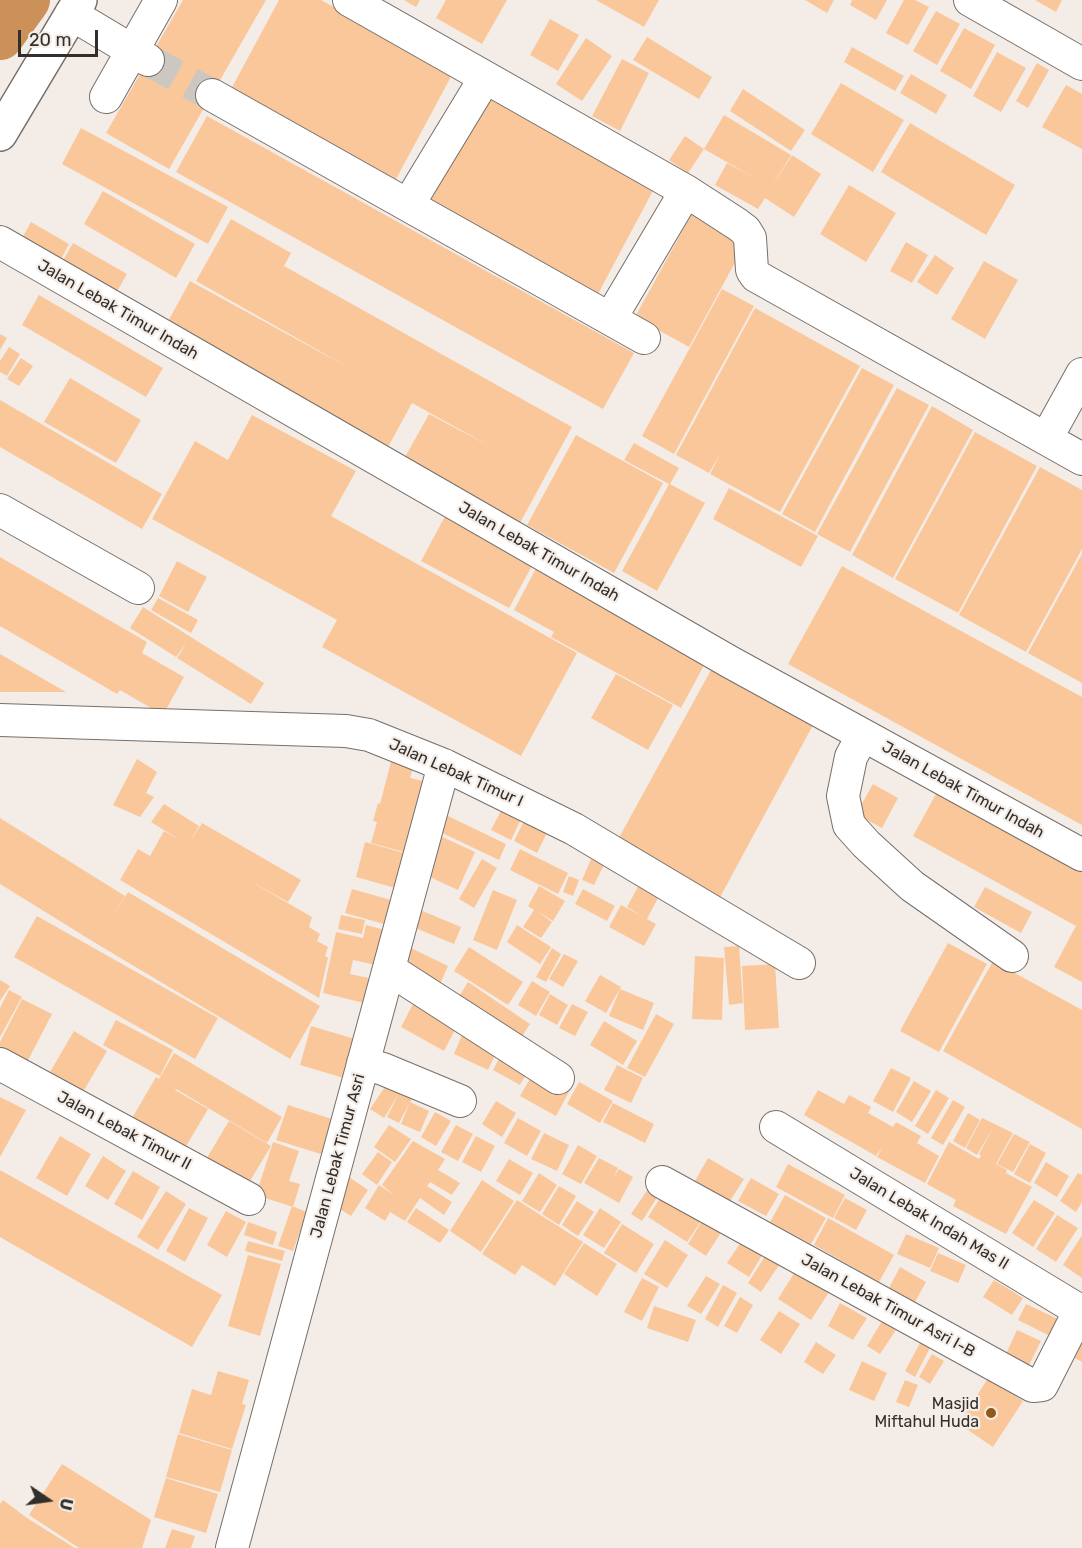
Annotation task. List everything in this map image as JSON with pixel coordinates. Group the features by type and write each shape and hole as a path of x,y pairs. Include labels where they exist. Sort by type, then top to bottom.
{"main road":[{"path":"0,134 75,7"}],"street":[{"path":"106,97 140,56 160,0"},
{"path":"350,0 686,191 745,230 750,238 752,270 756,276 1082,459"},
{"path":"970,0 1082,64"},
{"path":"75,7 140,56"},
{"path":"408,206 485,78"},
{"path":"212,95 645,338"},
{"path":"609,319 686,191"},
{"name":"Jalan Lebak Timur Indah","path":"0,242 730,662 1082,855"},
{"path":"1046,439 1082,374"},
{"path":"0,510 138,588"},
{"name":"Jalan Lebak Timur I","path":"0,720 346,731 369,735 444,765 574,829 799,963"},
{"path":"863,735 851,758 843,796 849,825 866,844 912,886 1012,956"},
{"name":"Jalan Lebak Timur Asri","path":"232,1548 444,765"},
{"path":"389,969 558,1078"},
{"path":"363,1063 384,1069 460,1101"},
{"name":"Jalan Lebak Timur II","path":"0,1064 249,1198"},
{"name":"Jalan Lebak Indah Mas II","path":"776,1126 1081,1311"},
{"name":"Jalan Lebak Timur Asri I-B","path":"662,1182 1033,1386 1042,1384 1081,1311"}],"building":[{"path":"183,0 266,0 169,169 106,133"},
{"path":"279,0 321,0 453,73 395,181 230,91"},
{"path":"404,0 420,0 416,7"},
{"path":"446,0 507,0 482,44 436,18"},
{"path":"596,0 659,0 644,27"},
{"path":"805,0 834,0 827,13"},
{"path":"852,0 887,0 876,20 850,5"},
{"path":"904,0 915,0 929,7 908,45 886,33"},
{"path":"1035,0 1062,0 1056,12"},
{"path":"936,11 960,24 937,65 913,51"},
{"path":"550,19 579,35 558,71 530,55"},
{"path":"964,28 995,45 971,89 940,71"},
{"path":"647,37 712,77 699,99 633,60"},
{"path":"586,38 612,56 582,101 556,84"},
{"path":"852,47 904,76 895,91 844,62"},
{"path":"997,52 1026,68 1001,112 973,96"},
{"path":"622,59 649,73 620,131 592,116"},
{"path":"1037,63 1049,70 1028,108 1016,101"},
{"path":"911,74 947,95 936,114 900,93"},
{"path":"841,83 904,120 873,172 811,134"},
{"path":"1066,85 1082,94 1082,149 1042,127"},
{"path":"743,89 805,130 791,151 730,111"},
{"path":"488,94 656,185 598,294 430,202"},
{"path":"724,115 791,155 771,188 792,155 821,174 794,217 765,198 758,209 715,185 727,163 755,178 704,149"},
{"path":"207,116 634,353 603,409 176,172"},
{"path":"910,123 1015,185 986,235 881,172"},
{"path":"81,128 228,207 208,244 62,164"},
{"path":"685,136 704,149 688,173 669,160"},
{"path":"849,185 896,213 866,262 820,234"},
{"path":"103,191 195,244 176,278 84,224"},
{"path":"695,208 749,237 689,347 635,317"},
{"path":"231,219 291,253 284,266 572,427 520,523 404,459 429,414 493,448 412,403 387,449 165,327 190,281 353,370 196,281"},
{"path":"31,222 69,244 59,263 21,240"},
{"path":"906,242 928,255 912,283 890,271"},
{"path":"73,243 127,274 115,295 61,264"},
{"path":"935,255 954,268 937,295 917,282"},
{"path":"984,261 1018,280 985,339 951,319"},
{"path":"722,289 754,306 674,454 642,436"},
{"path":"39,295 163,368 146,397 22,325"},
{"path":"755,308 860,366 780,512 710,474 721,452 709,473 676,455"},
{"path":"0,334 7,338 0,350"},
{"path":"9,347 20,354 7,376 0,372 0,361"},
{"path":"21,358 33,366 19,386 7,379"},
{"path":"862,368 894,385 815,532 782,514"},
{"path":"70,378 141,420 116,463 44,422"},
{"path":"897,388 929,405 850,552 817,534"},
{"path":"0,400 162,494 142,529 0,447"},
{"path":"932,406 973,430 893,578 852,555"},
{"path":"252,415 356,471 331,516 577,653 521,756 322,647 337,620 152,519 195,441 228,460"},
{"path":"975,432 1037,466 958,613 895,579"},
{"path":"576,435 663,483 614,573 527,525"},
{"path":"634,443 679,468 670,484 705,503 657,591 622,571 669,484 624,460"},
{"path":"1040,467 1082,490 1082,549 1026,652 959,615"},
{"path":"729,488 818,536 801,567 713,519"},
{"path":"450,507 538,555 509,608 421,561"},
{"path":"1082,554 1082,683 1028,653"},
{"path":"0,557 147,642 142,653 184,677 163,715 120,690 117,694 0,626"},
{"path":"542,557 709,656 681,708 551,637 554,632 514,610"},
{"path":"177,561 207,577 188,612 159,596"},
{"path":"842,566 1082,697 1082,825 788,664"},
{"path":"158,598 198,620 191,633 151,610"},
{"path":"143,607 264,683 251,704 177,658 187,642 176,657 130,628"},
{"path":"0,654 66,692 0,692"},
{"path":"717,659 819,714 718,901 615,845"},
{"path":"616,674 673,705 648,750 591,718"},
{"path":"392,758 414,764 410,778 431,783 412,854 371,843 377,822 373,821"},
{"path":"137,759 157,772 146,793 154,797 140,817 113,805"},
{"path":"943,781 1082,857 1082,982 1054,967 1076,926 913,836"},
{"path":"873,784 898,798 882,828 856,814"},
{"path":"164,804 199,826 188,845 202,823 301,880 288,902 248,880 312,917 309,927 320,934 317,941 328,947 325,956 328,958 319,998 120,880 138,849 150,856 164,831 180,840 151,822"},
{"path":"502,809 521,819 511,840 491,830"},
{"path":"446,815 506,844 499,860 438,831"},
{"path":"527,815 550,827 537,853 514,841"},
{"path":"0,818 125,896 111,919 128,892 320,1006 290,1059 0,884"},
{"path":"438,835 475,852 458,890 421,873"},
{"path":"365,842 408,854 399,889 356,877"},
{"path":"520,849 568,873 558,894 510,870"},
{"path":"482,859 497,868 474,908 459,899"},
{"path":"591,859 604,865 594,885 582,880"},
{"path":"569,876 579,880 573,896 563,892"},
{"path":"640,883 660,894 647,919 656,924 644,946 609,927 621,905 642,916 627,907"},
{"path":"539,886 565,901 553,921 537,911 552,922 541,938 523,927 534,910 528,906"},
{"path":"985,887 1032,912 1021,933 974,907"},
{"path":"352,889 398,902 391,926 345,913"},
{"path":"583,889 615,906 607,921 575,904"},
{"path":"493,890 517,900 497,950 473,940"},
{"path":"420,910 461,927 454,944 413,927"},
{"path":"341,915 365,920 362,934 338,929"},
{"path":"37,916 218,1018 195,1059 14,957"},
{"path":"366,925 389,931 380,966 353,960 350,974 369,978 364,1003 323,993 336,932 363,938"},
{"path":"517,925 551,947 540,964 507,942"},
{"path":"948,943 987,964 939,1052 900,1031"},
{"path":"739,946 743,1003 729,1005 724,947"},
{"path":"409,947 448,966 440,984 401,965"},
{"path":"469,947 523,982 508,1005 454,971"},
{"path":"552,948 561,954 546,982 536,977"},
{"path":"564,954 578,961 563,987 549,979"},
{"path":"695,956 724,958 722,1020 692,1019"},
{"path":"993,961 1082,1010 1082,1129 943,1051"},
{"path":"775,964 779,1028 745,1030 742,966"},
{"path":"600,975 621,987 606,1013 585,1001"},
{"path":"0,980 10,986 0,1001"},
{"path":"532,981 550,992 536,1016 518,1005"},
{"path":"468,982 530,1024 517,1044 455,1003"},
{"path":"620,989 654,1003 643,1030 609,1016"},
{"path":"9,990 22,997 0,1037 0,1008"},
{"path":"550,994 568,1005 557,1025 539,1015"},
{"path":"22,999 52,1014 22,1072 0,1060 0,1042"},
{"path":"414,1002 457,1026 444,1051 401,1027"},
{"path":"572,1004 588,1012 575,1036 559,1028"},
{"path":"656,1014 674,1024 645,1077 627,1068"},
{"path":"116,1020 173,1050 160,1076 103,1045"},
{"path":"604,1021 637,1041 623,1065 590,1045"},
{"path":"311,1026 355,1039 344,1078 300,1065"},
{"path":"74,1031 107,1051 83,1092 50,1072"},
{"path":"462,1035 497,1051 488,1070 454,1054"},
{"path":"174,1053 282,1117 267,1143 176,1089 208,1109 185,1148 152,1129 147,1138 128,1125 156,1077 159,1079"},
{"path":"501,1055 528,1071 520,1085 493,1070"},
{"path":"617,1065 643,1078 631,1103 604,1090"},
{"path":"891,1068 911,1078 893,1112 873,1101"},
{"path":"535,1070 570,1090 556,1116 520,1096"},
{"path":"914,1081 931,1091 912,1122 896,1112"},
{"path":"579,1082 613,1101 600,1123 567,1104"},
{"path":"387,1084 413,1098 410,1102 429,1111 420,1132 401,1124 409,1104 399,1123 387,1117 398,1095 384,1118 370,1109"},
{"path":"818,1090 844,1104 849,1095 871,1107 868,1113 893,1127 896,1122 921,1136 917,1143 939,1156 925,1183 877,1157 883,1146 876,1156 804,1115"},
{"path":"936,1090 949,1098 928,1134 915,1126"},
{"path":"0,1097 26,1110 0,1157"},
{"path":"953,1100 965,1107 943,1145 931,1138"},
{"path":"496,1101 516,1113 502,1137 482,1124"},
{"path":"613,1103 654,1124 645,1143 603,1122"},
{"path":"288,1105 335,1120 324,1155 276,1140"},
{"path":"435,1112 451,1121 436,1146 421,1137"},
{"path":"968,1113 980,1120 965,1148 953,1141"},
{"path":"518,1118 541,1131 527,1156 504,1143"},
{"path":"982,1118 1013,1133 996,1164 1007,1170 1006,1173 1032,1187 1006,1234 953,1206 956,1200 927,1184 949,1142 979,1159 981,1156 979,1154 993,1128 977,1155 966,1148"},
{"path":"229,1121 271,1146 244,1191 202,1166"},
{"path":"389,1125 411,1139 395,1162 374,1147"},
{"path":"456,1125 473,1134 458,1161 441,1152"},
{"path":"544,1133 569,1145 557,1171 531,1159"},
{"path":"1014,1134 1030,1142 1013,1172 997,1164"},
{"path":"60,1136 91,1154 67,1196 36,1178"},
{"path":"476,1136 495,1146 481,1172 462,1162"},
{"path":"413,1141 445,1159 438,1170 460,1183 452,1195 430,1182 427,1186 452,1202 444,1215 420,1198 405,1221 390,1212 385,1221 365,1208 379,1185 394,1195 382,1185"},
{"path":"273,1142 299,1151 289,1181 300,1184 293,1207 256,1195"},
{"path":"1030,1144 1046,1153 1030,1183 1014,1174"},
{"path":"578,1145 597,1156 581,1184 562,1174"},
{"path":"378,1152 392,1162 377,1185 362,1174"},
{"path":"103,1156 126,1171 108,1200 85,1186"},
{"path":"599,1158 618,1168 613,1178 619,1169 633,1177 619,1203 584,1183"},
{"path":"708,1158 744,1179 730,1201 695,1181"},
{"path":"509,1159 533,1173 520,1195 496,1181"},
{"path":"1046,1162 1069,1176 1057,1197 1034,1183"},
{"path":"788,1164 845,1195 833,1218 776,1187"},
{"path":"0,1170 222,1295 192,1347 0,1237"},
{"path":"133,1171 160,1187 142,1220 114,1204"},
{"path":"539,1173 557,1185 540,1212 522,1201"},
{"path":"1078,1173 1082,1175 1082,1202 1076,1212 1060,1201"},
{"path":"349,1177 368,1190 351,1216 332,1204"},
{"path":"751,1178 779,1194 766,1216 738,1201"},
{"path":"482,1180 514,1201 481,1252 450,1231"},
{"path":"559,1186 576,1196 559,1225 542,1214"},
{"path":"648,1189 658,1196 642,1221 631,1214"},
{"path":"166,1191 186,1204 158,1250 137,1237"},
{"path":"662,1195 701,1221 687,1242 648,1217"},
{"path":"785,1195 826,1218 811,1244 770,1222"},
{"path":"845,1198 867,1210 856,1230 834,1218"},
{"path":"517,1200 583,1242 555,1286 522,1265 515,1275 482,1254"},
{"path":"1034,1200 1055,1213 1033,1247 1012,1233"},
{"path":"577,1201 594,1212 578,1236 562,1225"},
{"path":"292,1206 307,1212 293,1251 278,1246"},
{"path":"189,1208 208,1218 185,1262 166,1251"},
{"path":"416,1208 449,1230 440,1243 407,1222"},
{"path":"600,1208 621,1222 604,1248 583,1235"},
{"path":"226,1211 246,1222 227,1257 207,1245"},
{"path":"1057,1215 1078,1228 1056,1262 1036,1249"},
{"path":"828,1218 894,1255 879,1282 814,1245"},
{"path":"703,1219 722,1231 706,1256 688,1244"},
{"path":"248,1222 277,1232 273,1245 244,1235"},
{"path":"622,1224 654,1244 636,1273 604,1253"},
{"path":"906,1234 939,1248 930,1268 897,1254"},
{"path":"1082,1235 1082,1278 1063,1265"},
{"path":"743,1239 764,1252 749,1277 727,1263"},
{"path":"665,1240 688,1255 667,1288 644,1274"},
{"path":"248,1241 285,1251 282,1261 245,1251"},
{"path":"584,1243 617,1264 597,1296 564,1274"},
{"path":"767,1253 781,1262 761,1292 748,1283"},
{"path":"938,1253 966,1265 958,1283 930,1271"},
{"path":"248,1255 281,1264 260,1336 228,1326"},
{"path":"900,1267 926,1282 915,1302 889,1288"},
{"path":"796,1270 829,1292 811,1320 778,1299"},
{"path":"706,1276 720,1284 701,1314 687,1306"},
{"path":"642,1278 659,1287 642,1321 624,1312"},
{"path":"994,1280 1023,1298 1012,1315 983,1297"},
{"path":"723,1285 737,1293 718,1327 705,1319"},
{"path":"740,1297 753,1305 737,1333 724,1326"},
{"path":"840,1303 867,1318 853,1340 828,1326"},
{"path":"1026,1304 1058,1319 1050,1336 1018,1320"},
{"path":"654,1306 696,1320 688,1342 647,1328"},
{"path":"779,1311 800,1324 781,1354 760,1340"},
{"path":"882,1321 896,1330 880,1354 867,1346"},
{"path":"1082,1328 1082,1362 1062,1351"},
{"path":"1017,1330 1041,1341 1029,1365 1006,1354"},
{"path":"921,1341 931,1346 915,1377 905,1371"},
{"path":"816,1342 836,1355 823,1374 804,1362"},
{"path":"932,1354 944,1361 930,1384 919,1377"},
{"path":"862,1361 887,1373 874,1401 849,1390"},
{"path":"218,1371 249,1380 242,1404 246,1405 232,1449 179,1433 192,1389 211,1395"},
{"name":"Masjid Miftahul Huda","path":"988,1378 1023,1401 993,1447 959,1424"},
{"path":"905,1380 918,1385 909,1407 896,1402"},
{"path":"178,1434 232,1450 220,1492 166,1477"},
{"path":"62,1464 151,1520 142,1548 79,1548 29,1515"},
{"path":"166,1478 218,1494 206,1533 154,1517"},
{"path":"3,1500 75,1548 0,1548 0,1504"},
{"path":"172,1529 195,1536 191,1548 165,1548"}],"waterway":[{"path":"0,36 26,0"}],"tunnel":[{"path":"148,60 212,95"}],"place":[{"name":"Masjid Miftahul Huda","path":"991,1413"}]}
